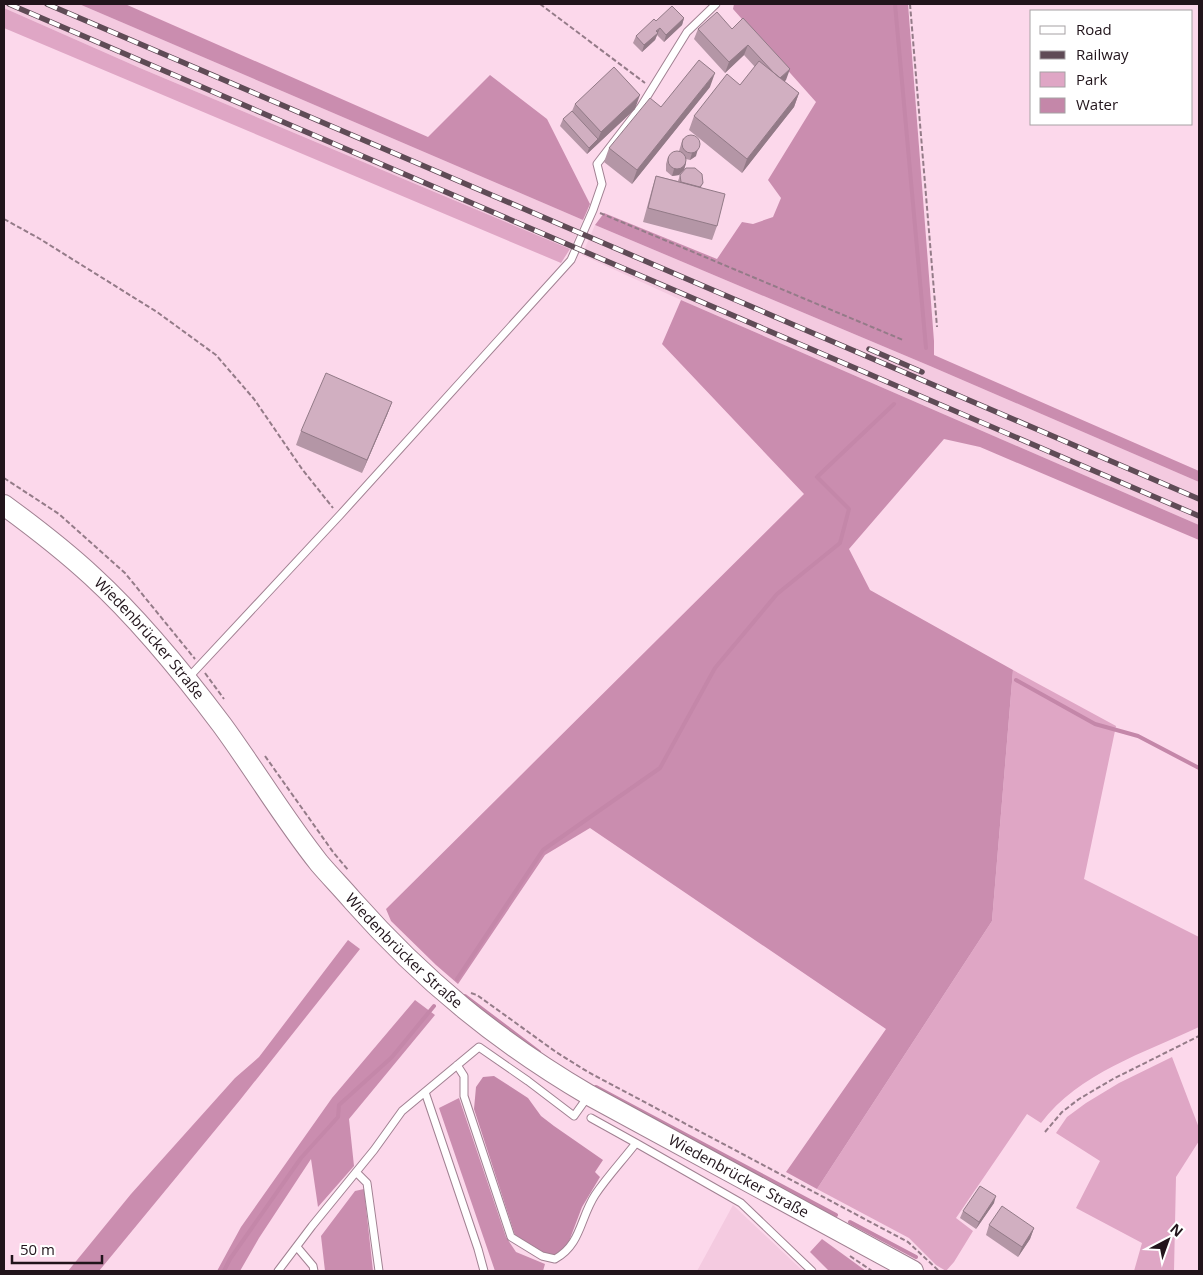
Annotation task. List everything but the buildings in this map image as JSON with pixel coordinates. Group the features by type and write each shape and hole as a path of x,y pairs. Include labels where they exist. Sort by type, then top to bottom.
{"street":[{"name":"Wiedenbrücker Straße","path":"4,504 93,577 193,673 222,725 319,863 374,925 436,986 490,1030 547,1071 913,1271"}],"lane":[{"path":"193,673 571,260 602,184 597,164 640,108 687,32 716,4"},
{"path":"278,1271 402,1111 479,1047 574,1116 589,1095"},
{"path":"456,1065 464,1076 464,1096 511,1236 542,1256 555,1259 565,1254 572,1246 595,1195 636,1143"},
{"path":"425,1092 484,1271"},
{"path":"591,1118 741,1203 812,1271"},
{"path":"356,1172 367,1183 379,1271"},
{"path":"296,1247 313,1266 314,1271"}],"path":[{"path":"540,4 652,89"},
{"path":"910,4 937,328"},
{"path":"593,210 903,340"},
{"path":"4,219 40,239 157,312 216,355 254,400 302,469 340,514"},
{"path":"4,478 60,514 125,572 193,673 229,706"},
{"path":"264,755 333,852 352,874"},
{"path":"468,991 477,995 556,1052 588,1072 908,1242 939,1271"},
{"path":"1045,1132 1062,1112 1079,1099 1113,1079 1199,1036"}],"shaded area":[{"path":"4,4 79,4 583,220 570,249 140,68 4,8"},
{"path":"79,4 125,4 428,137 490,75 547,119 590,204 583,220"},
{"path":"734,4 908,4 934,355 1199,471 1199,482 595,225 604,213 717,259 742,222 753,224 773,217 781,198 768,180 816,102 733,9"},
{"path":"595,225 1199,482 1199,525 681,300 582,255"},
{"path":"681,300 1199,525 1199,540 980,447 944,439 849,549 870,590 1013,670 992,921 817,1189 786,1172 886,1029 590,828 545,855 458,984 391,921 386,909 804,494 662,344"},
{"path":"348,940 360,949 240,1100 99,1271 68,1271 131,1194 235,1078 259,1057"},
{"path":"415,1000 435,1015 349,1119 354,1166 318,1207 311,1159 259,1238 240,1271 217,1271 241,1227 332,1098"},
{"path":"459,1098 506,1237 516,1252 545,1264 543,1271 495,1271 439,1108"},
{"path":"364,1189 373,1271 325,1271 321,1236 355,1191"},
{"path":"733,1205 803,1271 697,1271"},
{"path":"822,1239 866,1271 829,1271 810,1252"}],"green space":[{"path":"4,8 140,68 570,249 561,263 4,28"},
{"path":"1013,670 1116,726 1084,879 1199,937 1199,1027 1114,1066 1093,1078 1056,1106 1041,1123 1027,1114 956,1218 973,1231 954,1262 946,1271 936,1265 909,1238 817,1189 992,921"},
{"path":"1172,1057 1199,1128 1199,1141 1176,1177 1174,1271 1134,1271 1142,1243 1076,1208 1100,1161 1056,1133 1067,1117 1086,1103 1119,1083"}],"water":[{"path":"494,1076 528,1098 541,1116 603,1160 595,1172 600,1177 582,1207 568,1244 555,1255 541,1252 515,1235 474,1109 476,1087 483,1077"}],"waterway":[{"path":"895,4 926,348"},
{"path":"457,979 543,850 660,768 715,668 777,594 840,543 849,509 817,477 894,404"},
{"path":"1016,680 1095,724 1138,736 1199,768"},
{"path":"465,996 539,1052"},
{"path":"224,1271 230,1259 301,1158 338,1117 339,1105 392,1057 434,1006"},
{"path":"596,1087 836,1215"},
{"path":"850,1222 916,1257"}],"railway":[{"path":"9,4 1199,516"},
{"path":"47,4 1199,499"},
{"path":"869,349 922,372"}]}
